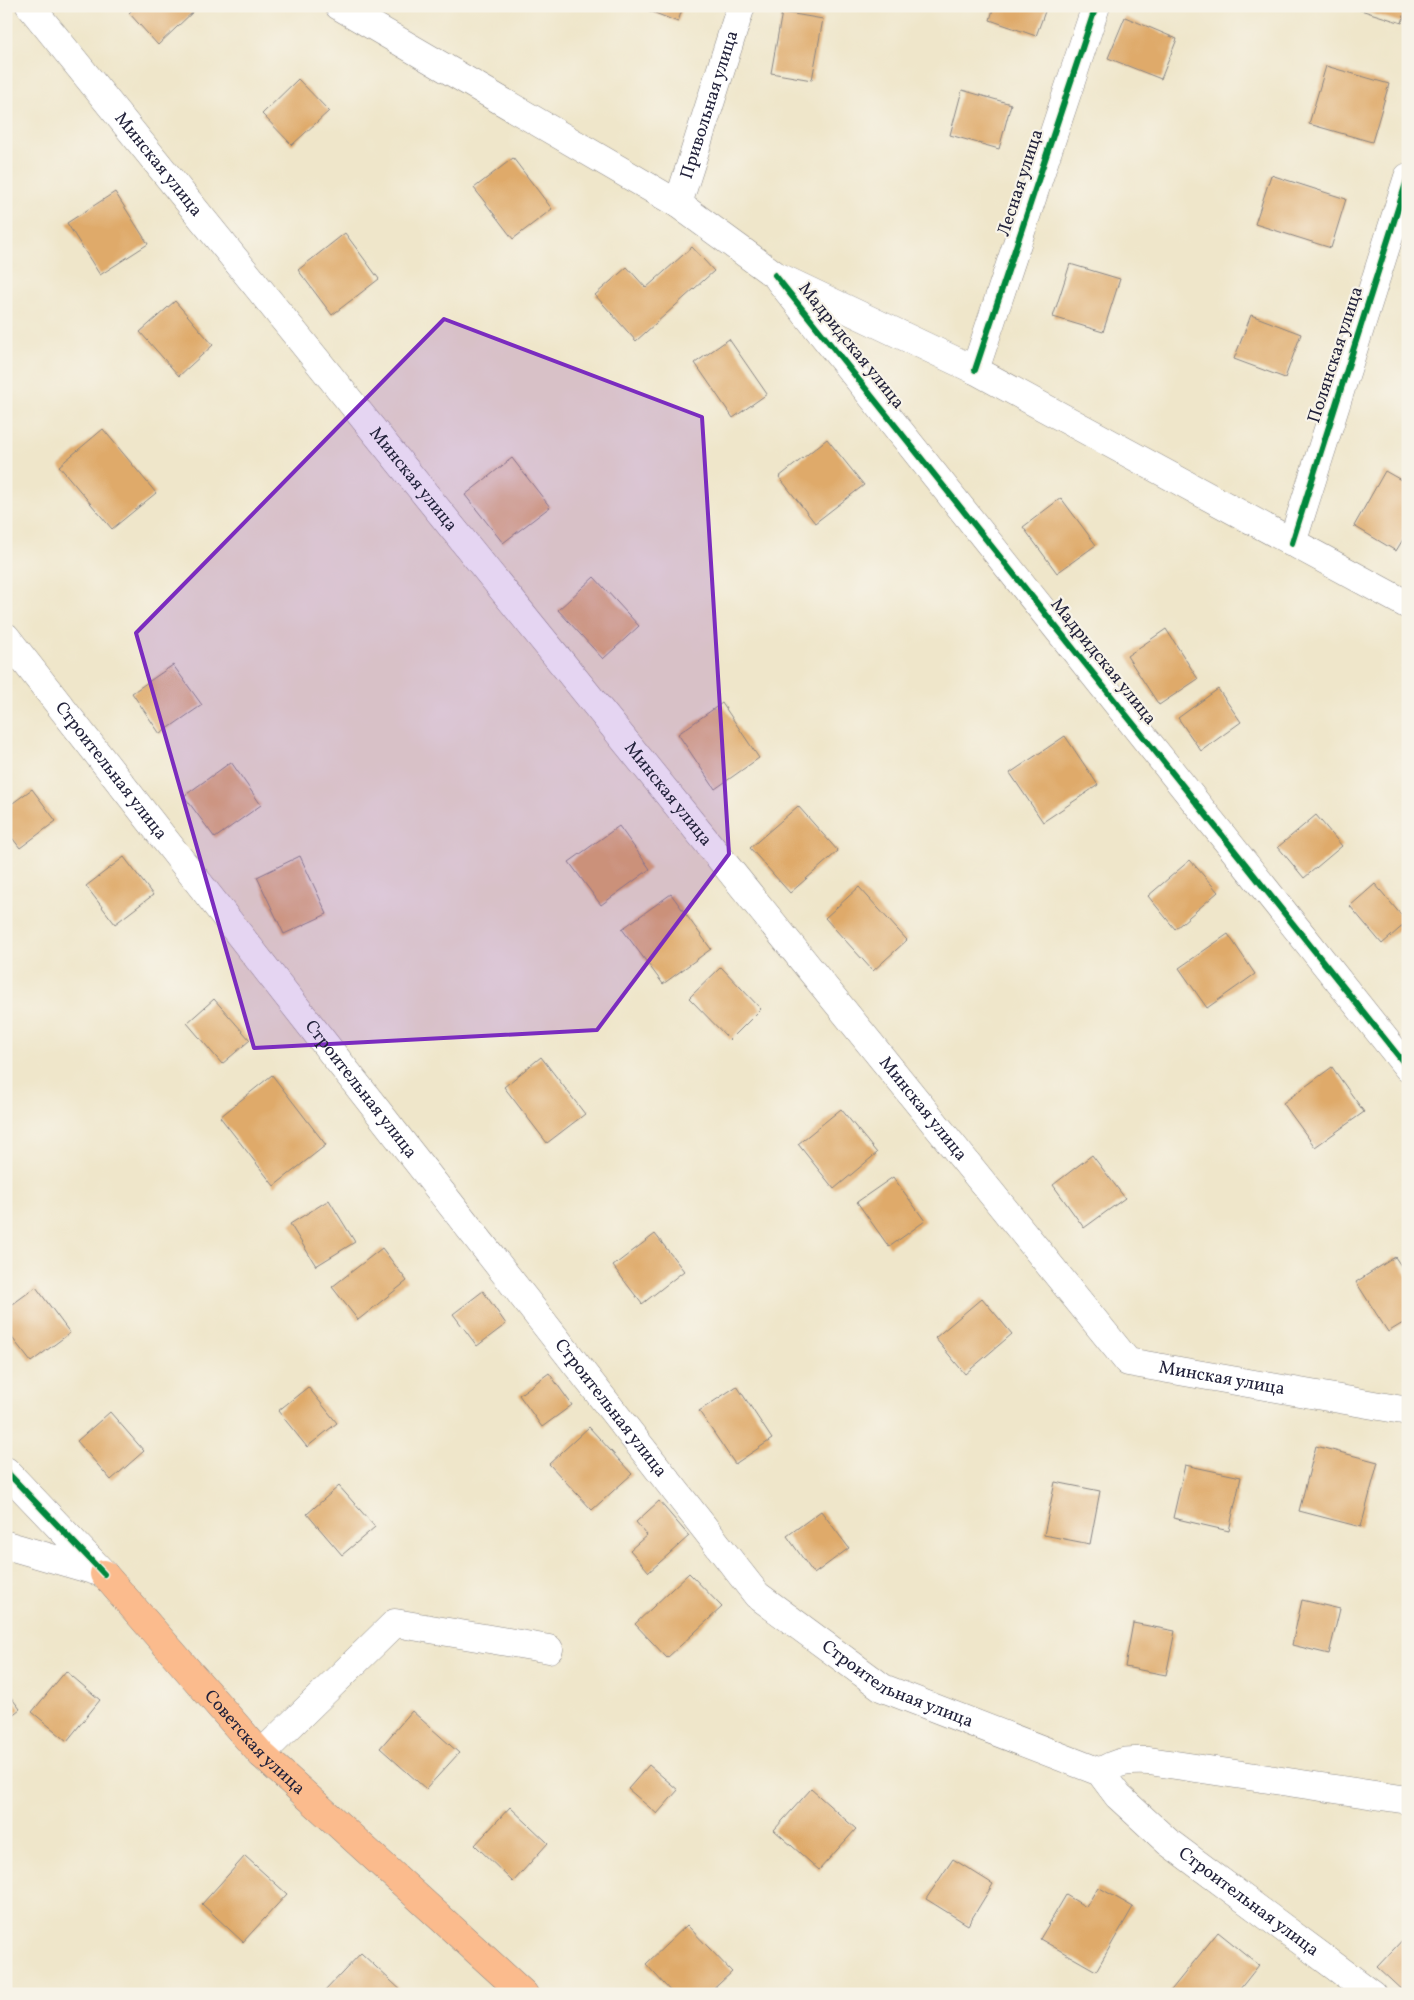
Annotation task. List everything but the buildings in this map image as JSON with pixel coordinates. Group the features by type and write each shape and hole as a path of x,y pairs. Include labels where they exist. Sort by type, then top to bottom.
{"main road":[{"name":"Советская улица","path":"104,1574 261,1754 524,1994"}],"street":[{"name":"Минская улица","path":"30,6 1128,1362 1408,1411"},
{"path":"339,6 375,15 678,204 775,275 976,370 1408,605"},
{"name":"Привольная улица","path":"678,204 740,6"},
{"name":"Лесная улица","path":"976,370 1096,6"},
{"name":"Полянская улица","path":"1292,543 1408,177"},
{"name":"Мадридская улица","path":"775,275 1408,1068"},
{"name":"Строительная улица","path":"6,637 757,1595 883,1688 1100,1772 1118,1796 1168,1842 1372,1994"},
{"name":"Советская улица","path":"6,1471 104,1574"},
{"path":"6,1545 104,1574"},
{"path":"261,1754 395,1623 548,1649"},
{"path":"1100,1772 1115,1763 1132,1760 1149,1761 1408,1800"}],"highlighted area":[{"path":"444,319 702,417 729,854 597,1030 254,1048 136,633"}],"cycle path":[{"path":"975,370 1096,6"},
{"path":"1292,543 1408,177"},
{"path":"775,275 1408,1068"},
{"path":"6,1471 104,1574"}]}
